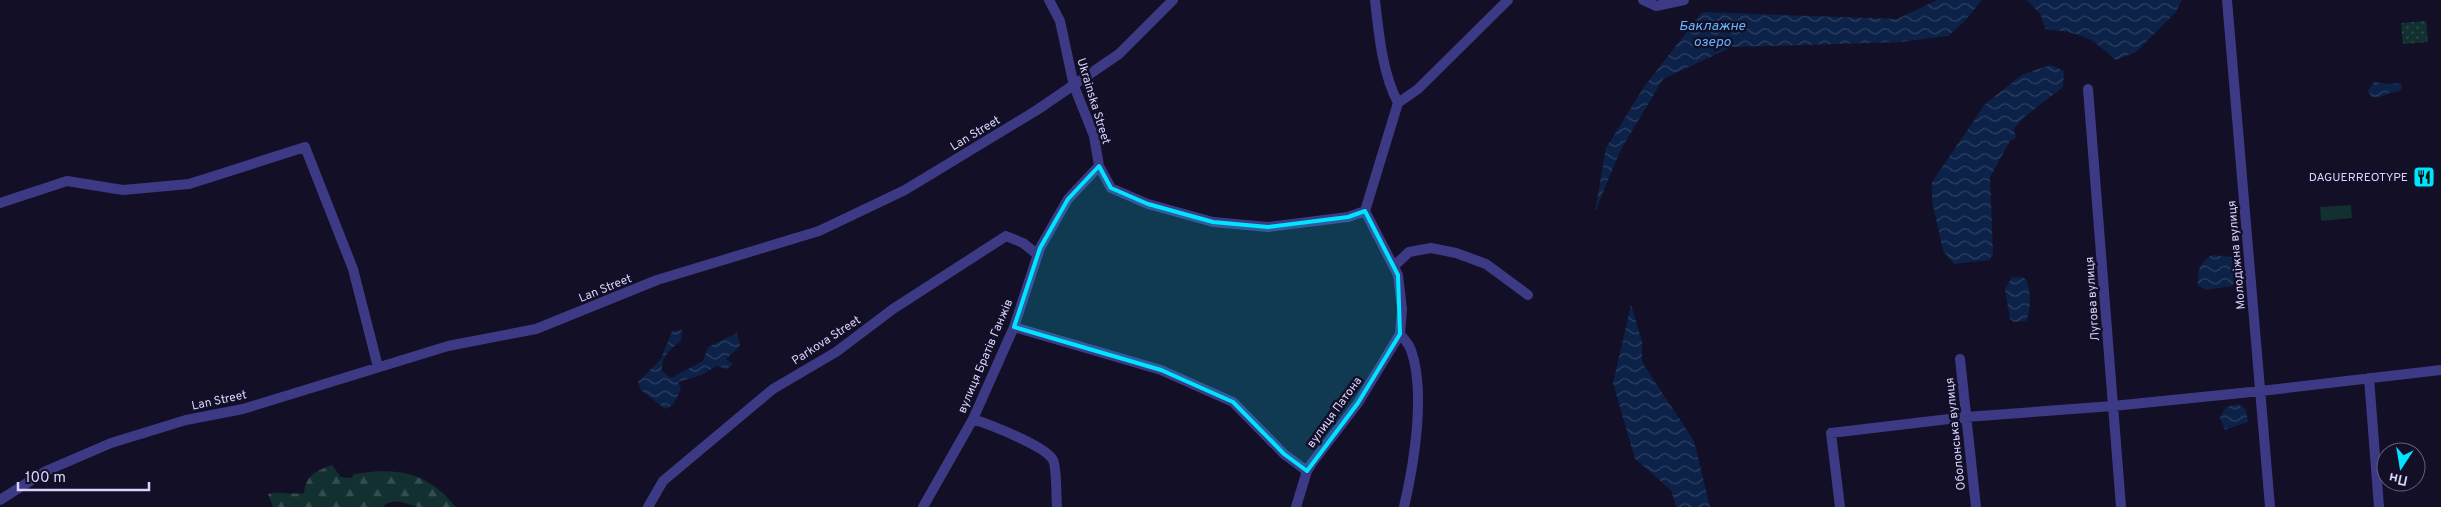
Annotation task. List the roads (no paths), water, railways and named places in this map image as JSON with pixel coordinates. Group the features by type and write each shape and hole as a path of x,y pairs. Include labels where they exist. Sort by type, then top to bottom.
{"street":[{"name":"Ukrainska Street","path":"1049,0 1060,21 1074,86 1094,136 1099,166 1111,188 1148,204 1213,222 1268,227 1348,217 1364,211"},
{"name":"Lan Street","path":"0,500 46,471 111,443 186,420 243,409 448,346 536,329 657,280 819,231 905,190 1038,110 1119,54 1173,0"},
{"path":"1375,0 1379,35 1390,87 1398,103"},
{"path":"1404,507 1415,454 1417,427 1416,374 1411,348 1400,334 1401,292 1394,266 1364,211 1398,103 1418,89 1508,0"},
{"path":"1643,0 1656,6 1684,0"},
{"name":"Молодіжна вулиця","path":"2227,0 2270,507"},
{"name":"Лугова вулиця","path":"2088,89 2121,507"},
{"path":"0,203 66,181 123,190 188,184 305,147 353,269 378,367"},
{"name":"вулиця Братів Ганжів","path":"923,507 973,418 1014,326 1038,255 1068,199 1099,166"},
{"name":"Parkova Street","path":"648,507 663,481 773,389 836,352 893,309 1006,236 1023,243 1038,255"},
{"path":"1394,266 1409,252 1430,248 1456,253 1486,264 1528,295"},
{"path":"1014,326 1161,370 1233,402 1284,454 1307,472"},
{"name":"вулиця Патона","path":"1296,507 1307,472 1358,403 1400,334"},
{"name":"Оболонська вулиця","path":"1960,359 1976,507"},
{"path":"1840,507 1831,433 1966,417 2113,406 2261,391 2441,370"},
{"path":"2369,378 2379,507"},
{"path":"973,418 1003,430 1047,453 1053,460 1057,507"}],"water":[{"name":"Баклажне озеро","path":"1937,0 1982,0 1964,22 1948,36 1901,42 1732,47 1663,79 1620,151 1595,212 1606,148 1644,87 1702,12 1897,19"},
{"path":"2027,0 2182,0 2175,13 2136,52 2116,60 2091,40 2076,34 2045,29 2041,15"},
{"path":"2051,65 2064,71 2063,87 2023,118 2014,129 2016,138 2010,141 1990,177 1993,254 1989,260 1954,264 1943,251 1932,201 1932,182 1985,104 2023,74"},
{"path":"2374,82 2401,83 2402,88 2398,92 2372,97 2368,91"},
{"path":"2212,255 2232,257 2236,269 2233,286 2206,290 2198,285 2200,267"},
{"path":"2012,277 2024,278 2027,281 2030,305 2026,321 2014,322 2010,319 2005,289"},
{"path":"1631,305 1642,341 1642,362 1694,441 1710,507 1676,507 1671,490 1635,459 1613,383"},
{"path":"682,330 681,341 670,350 664,358 662,366 662,371 671,378 703,361 708,347 737,333 740,346 726,359 733,364 727,369 716,366 702,375 678,382 681,389 673,405 665,409 641,390 638,382 661,359 672,331"},
{"path":"2238,404 2246,409 2248,422 2225,430 2220,417 2226,407"}],"place":[{"name":"DAGUERREOTYPE","path":"2424,177"}]}
